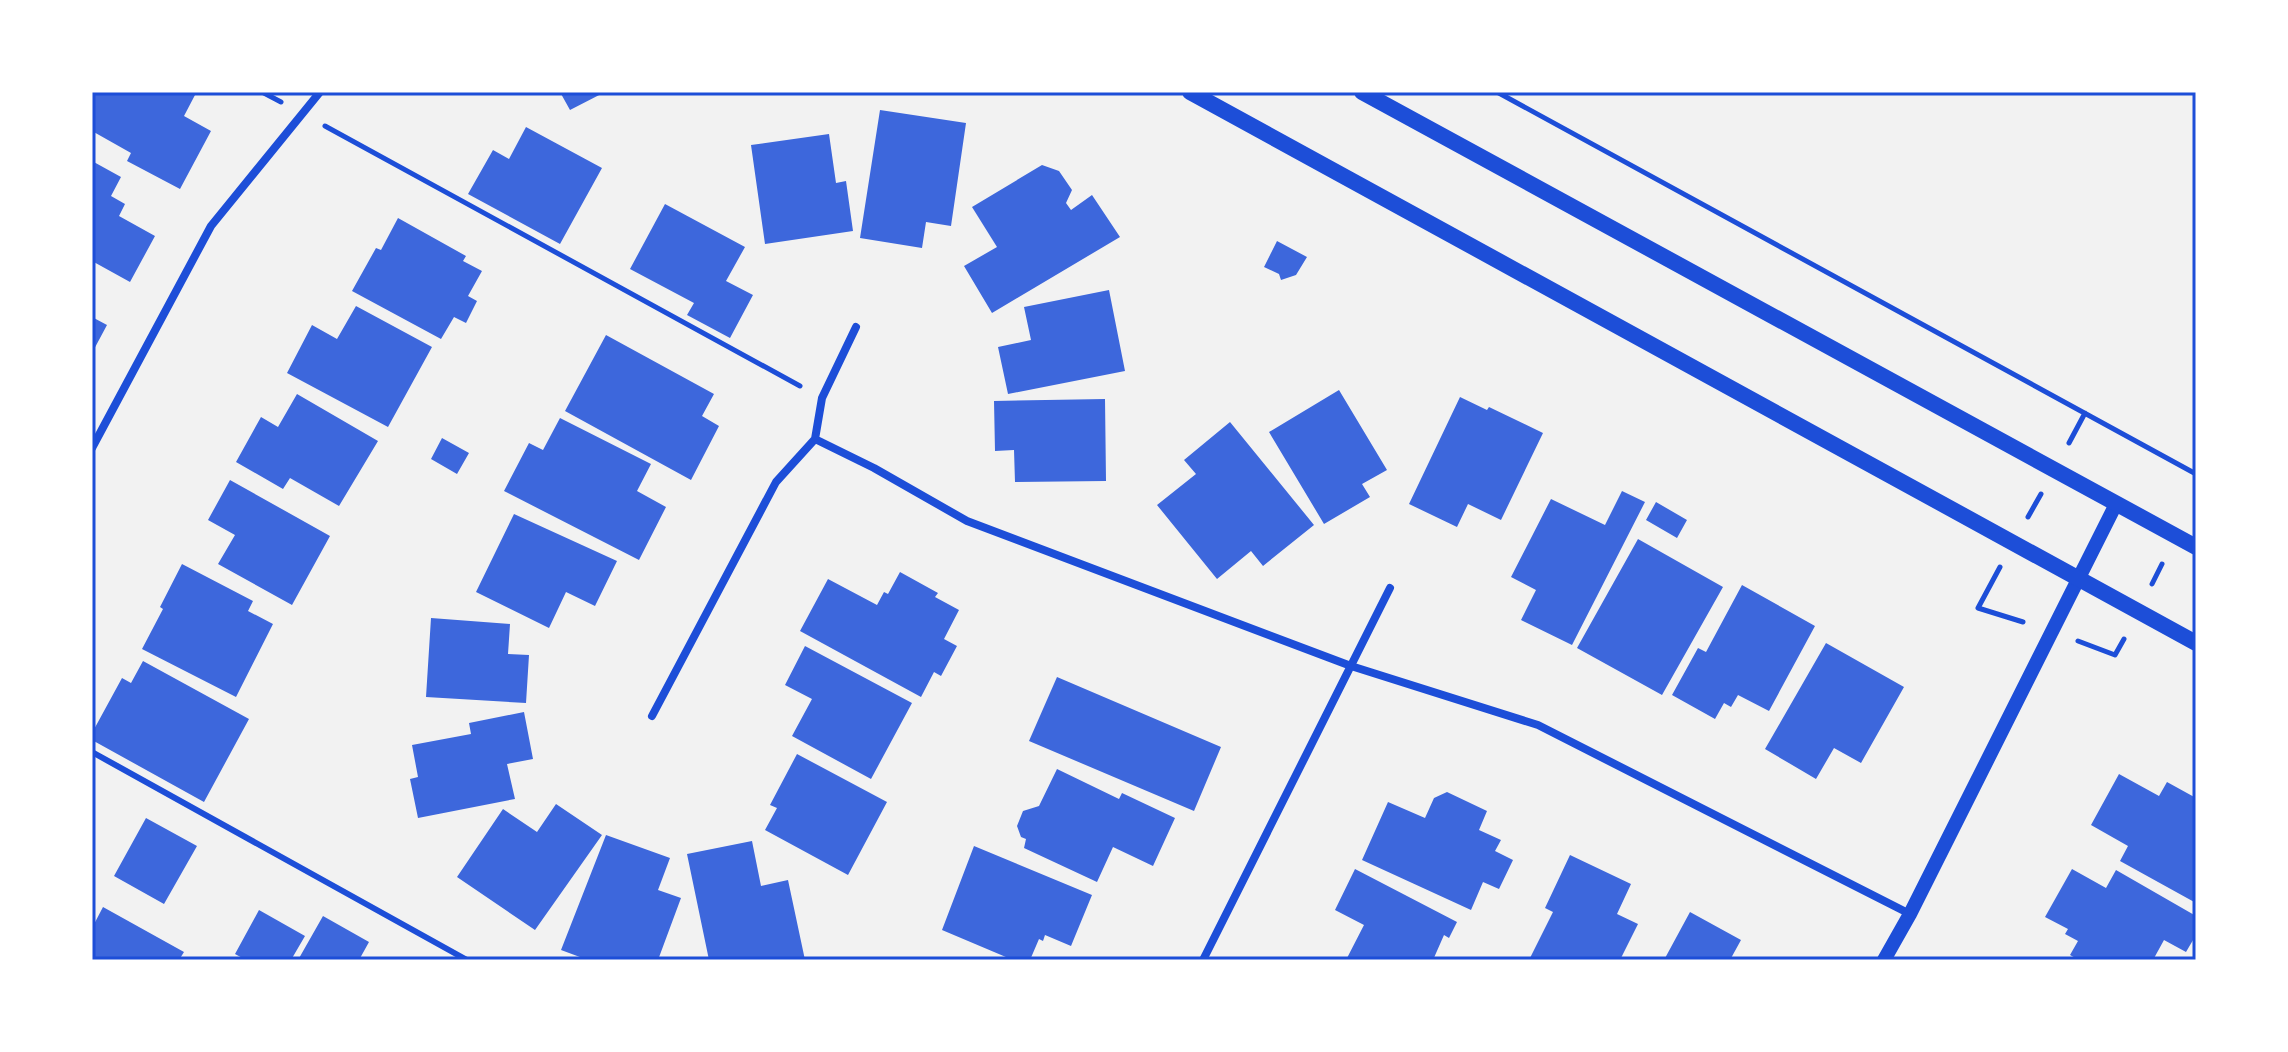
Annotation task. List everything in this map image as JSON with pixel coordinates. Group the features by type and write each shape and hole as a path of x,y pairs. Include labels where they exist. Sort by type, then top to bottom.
{"main road":[{"path":"1190,92 2196,643"},
{"path":"1362,92 2196,547"}],"street":[{"path":"92,448 211,226 320,92"},
{"path":"652,716 776,482 815,439 822,398 856,327"},
{"path":"815,439 874,468 967,521 1351,666 1538,725 1910,914"},
{"path":"1884,960 2116,504"},
{"path":"1203,960 1390,588"}],"lane":[{"path":"92,752 467,960"}],"path":[{"path":"262,92 822,398"},
{"path":"1497,92 2196,474"},
{"path":"2069,444 2085,413"}],"building":[{"path":"92,92 190,92 195,95 184,116 211,131 180,189 127,161 131,153 92,131"},
{"path":"560,92 605,92 570,110"},
{"path":"880,110 966,123 951,226 926,222 922,248 860,238"},
{"path":"526,127 602,168 560,244 468,194 493,150 509,159"},
{"path":"829,134 836,183 846,181 853,231 765,244 751,145"},
{"path":"92,161 121,177 111,196 125,204 119,216 155,236 130,282 92,261"},
{"path":"1042,165 1059,171 1072,190 1066,203 1071,210 1092,195 1120,237 992,313 964,266 997,247 972,207"},
{"path":"665,204 745,247 726,281 753,295 730,338 687,315 694,303 630,269"},
{"path":"398,218 466,256 463,261 482,271 468,296 477,301 466,323 454,317 441,339 352,291 376,248 381,250"},
{"path":"1277,241 1307,257 1296,275 1281,280 1279,274 1264,267"},
{"path":"1109,290 1125,371 1008,394 998,347 1031,340 1024,307"},
{"path":"356,306 432,347 388,427 287,373 312,325 337,339"},
{"path":"92,317 107,325 92,353"},
{"path":"606,335 714,394 702,416 719,426 691,480 565,411"},
{"path":"1339,390 1387,470 1362,484 1370,497 1324,524 1269,432"},
{"path":"297,394 378,441 339,506 290,478 283,489 236,462 261,417 278,427"},
{"path":"1460,397 1543,433 1501,520 1468,504 1457,527 1409,504"},
{"path":"1105,399 1106,481 1015,482 1014,450 995,451 994,401"},
{"path":"560,418 651,464 637,491 666,507 639,560 504,491 529,443 543,450"},
{"path":"1230,422 1314,525 1263,566 1251,551 1217,579 1157,505 1196,474 1184,460"},
{"path":"442,438 469,453 457,474 431,459"},
{"path":"230,480 330,536 292,605 218,564 235,535 208,520"},
{"path":"1622,491 1645,502 1572,645 1521,620 1536,590 1511,577 1551,499 1605,525"},
{"path":"1656,502 1687,520 1677,538 1646,520"},
{"path":"514,514 617,561 595,606 566,592 549,628 476,592"},
{"path":"1638,539 1723,587 1662,695 1577,648"},
{"path":"182,564 253,601 248,611 273,624 236,697 142,649"},
{"path":"900,572 938,593 935,597 959,610 944,639 957,646 941,676 934,672 921,697 800,631 828,579 877,605 884,592 888,594"},
{"path":"1742,585 1815,626 1769,711 1738,695 1731,707 1724,703 1715,719 1672,695 1698,648 1706,652"},
{"path":"431,618 510,624 508,654 529,655 526,703 426,697"},
{"path":"1826,643 1904,687 1861,763 1834,748 1816,779 1765,749"},
{"path":"805,646 912,703 871,779 792,736 812,699 785,685"},
{"path":"143,661 249,719 204,802 92,740 92,733 122,678 131,683"},
{"path":"1057,677 1221,747 1194,811 1029,741"},
{"path":"524,712 533,759 507,764 515,799 418,818 410,779 418,777 412,745 471,734 469,723"},
{"path":"797,754 887,802 848,875 765,830 777,808 770,805"},
{"path":"1057,769 1119,799 1122,793 1175,818 1153,866 1113,847 1097,882 1024,848 1026,839 1021,837 1017,826 1023,811 1039,806"},
{"path":"2119,774 2159,796 2167,782 2196,798 2196,903 2120,861 2128,846 2091,825"},
{"path":"1447,792 1487,811 1479,830 1501,840 1495,851 1513,860 1499,889 1483,882 1471,910 1362,860 1388,802 1425,818 1434,798"},
{"path":"556,804 602,835 535,930 457,877 503,809 537,832"},
{"path":"146,818 197,846 164,904 114,876"},
{"path":"606,835 670,858 658,890 681,898 658,960 588,960 561,950"},
{"path":"752,841 761,886 788,880 805,960 709,960 687,854"},
{"path":"974,846 1092,895 1071,946 1045,935 1043,941 1039,939 1030,960 1013,960 942,930"},
{"path":"1570,855 1631,884 1617,914 1638,924 1620,960 1529,960 1553,912 1545,908"},
{"path":"1355,869 1457,922 1449,938 1444,935 1433,960 1346,960 1364,925 1335,910"},
{"path":"2072,869 2106,888 2116,870 2196,916 2196,935 2186,952 2164,940 2153,960 2079,960 2070,955 2078,941 2065,934 2068,929 2045,917"},
{"path":"103,907 184,952 179,960 92,960 92,928"},
{"path":"259,910 305,936 291,960 246,960 235,954"},
{"path":"1690,912 1741,940 1730,960 1664,960"},
{"path":"323,916 369,942 359,960 298,960"}]}
